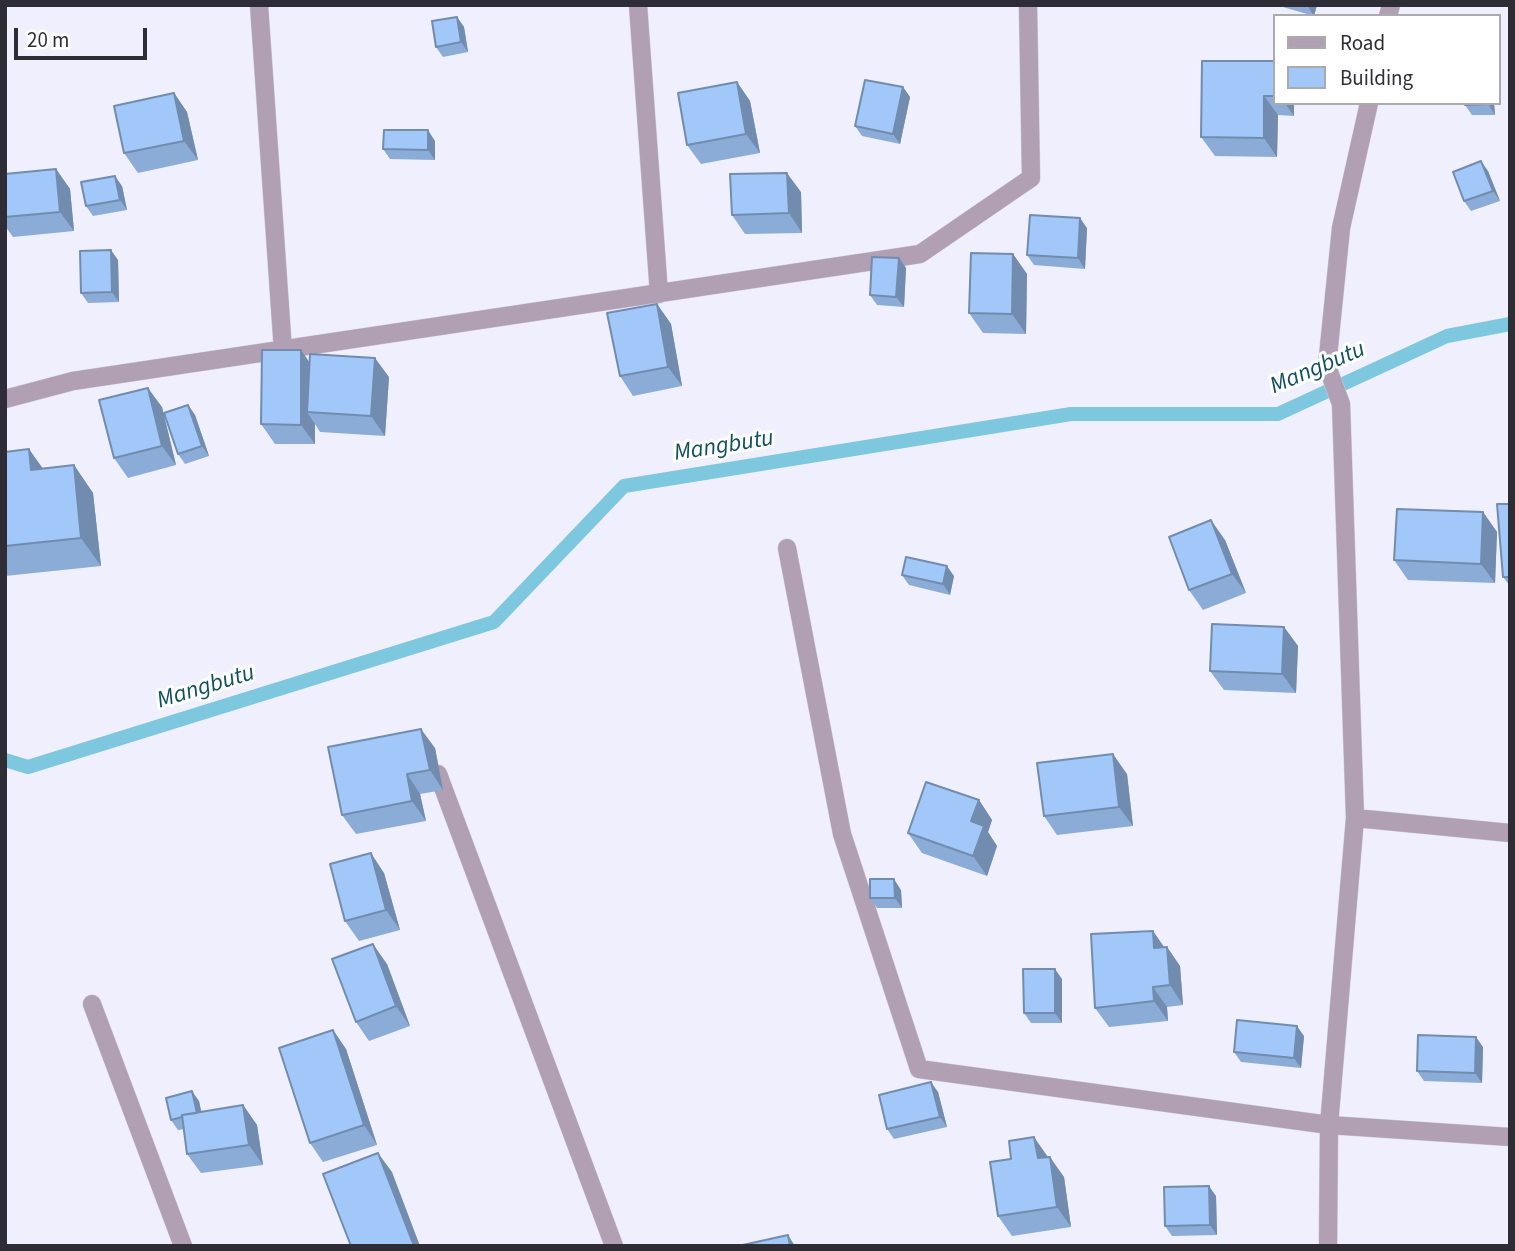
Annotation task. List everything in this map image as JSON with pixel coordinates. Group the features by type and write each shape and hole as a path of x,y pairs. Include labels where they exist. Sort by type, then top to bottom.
{"street":[{"path":"259,5 283,351"},
{"path":"638,5 659,294"},
{"path":"5,398 73,382 920,254 1031,178 1028,5"},
{"path":"1328,1246 1329,1125 1355,818 1341,404 1327,366 1341,228 1369,105"},
{"path":"788,548 842,834 919,1069 1329,1125 1510,1137"},
{"path":"438,774 614,1246"},
{"path":"1355,818 1510,833"},
{"path":"92,1004 183,1246"}],"building":[{"path":"457,17 461,42 436,47 432,21"},
{"path":"1202,61 1274,61 1274,96 1264,96 1264,138 1201,137"},
{"path":"865,80 903,87 893,134 855,126"},
{"path":"737,82 746,134 687,145 678,93"},
{"path":"174,93 184,141 124,153 114,106"},
{"path":"384,130 428,130 428,150 383,149"},
{"path":"1481,161 1493,191 1464,201 1453,172"},
{"path":"56,169 60,212 5,217 5,174"},
{"path":"787,173 789,213 732,215 730,174"},
{"path":"115,176 120,200 86,206 81,182"},
{"path":"1030,215 1080,218 1078,258 1027,255"},
{"path":"111,250 112,292 81,293 80,251"},
{"path":"971,253 1013,254 1012,314 969,313"},
{"path":"872,257 899,258 896,297 870,295"},
{"path":"657,304 668,367 620,376 607,313"},
{"path":"262,350 301,350 301,425 261,424"},
{"path":"310,354 375,358 371,416 307,412"},
{"path":"148,388 162,446 114,458 99,400"},
{"path":"188,405 202,446 178,454 164,413"},
{"path":"29,449 31,470 74,465 81,538 5,546 5,452"},
{"path":"1497,504 1510,504 1510,577 1503,577"},
{"path":"1397,509 1483,512 1481,564 1394,560"},
{"path":"1211,520 1232,574 1189,590 1169,537"},
{"path":"906,557 947,566 943,584 902,575"},
{"path":"1212,624 1284,627 1282,674 1210,671"},
{"path":"421,729 430,770 407,774 412,801 342,815 328,747"},
{"path":"1113,754 1119,807 1044,816 1037,763"},
{"path":"926,782 979,800 971,821 984,826 973,856 908,833"},
{"path":"371,853 386,910 345,921 330,864"},
{"path":"870,879 894,879 895,898 870,898"},
{"path":"1153,931 1154,948 1167,947 1170,985 1153,987 1154,1001 1095,1008 1091,934"},
{"path":"373,944 396,1006 356,1022 332,959"},
{"path":"1023,969 1055,969 1055,1013 1024,1013"},
{"path":"1237,1020 1297,1026 1294,1058 1234,1052"},
{"path":"333,1030 364,1125 310,1143 279,1048"},
{"path":"1418,1035 1476,1037 1475,1073 1417,1071"},
{"path":"931,1082 940,1117 887,1129 879,1095"},
{"path":"192,1091 197,1113 171,1120 166,1098"},
{"path":"243,1105 249,1145 187,1154 182,1115"},
{"path":"1034,1137 1038,1158 1050,1157 1057,1207 998,1216 990,1162 1011,1159 1009,1141"},
{"path":"378,1153 414,1246 351,1246 323,1174"},
{"path":"1209,1186 1210,1225 1165,1226 1164,1187"},
{"path":"788,1235 790,1246 738,1246"}],"waterway":[{"name":"Mangbutu","path":"5,760 28,767 494,622 624,486 1071,414 1278,414 1447,336 1510,324"}]}
